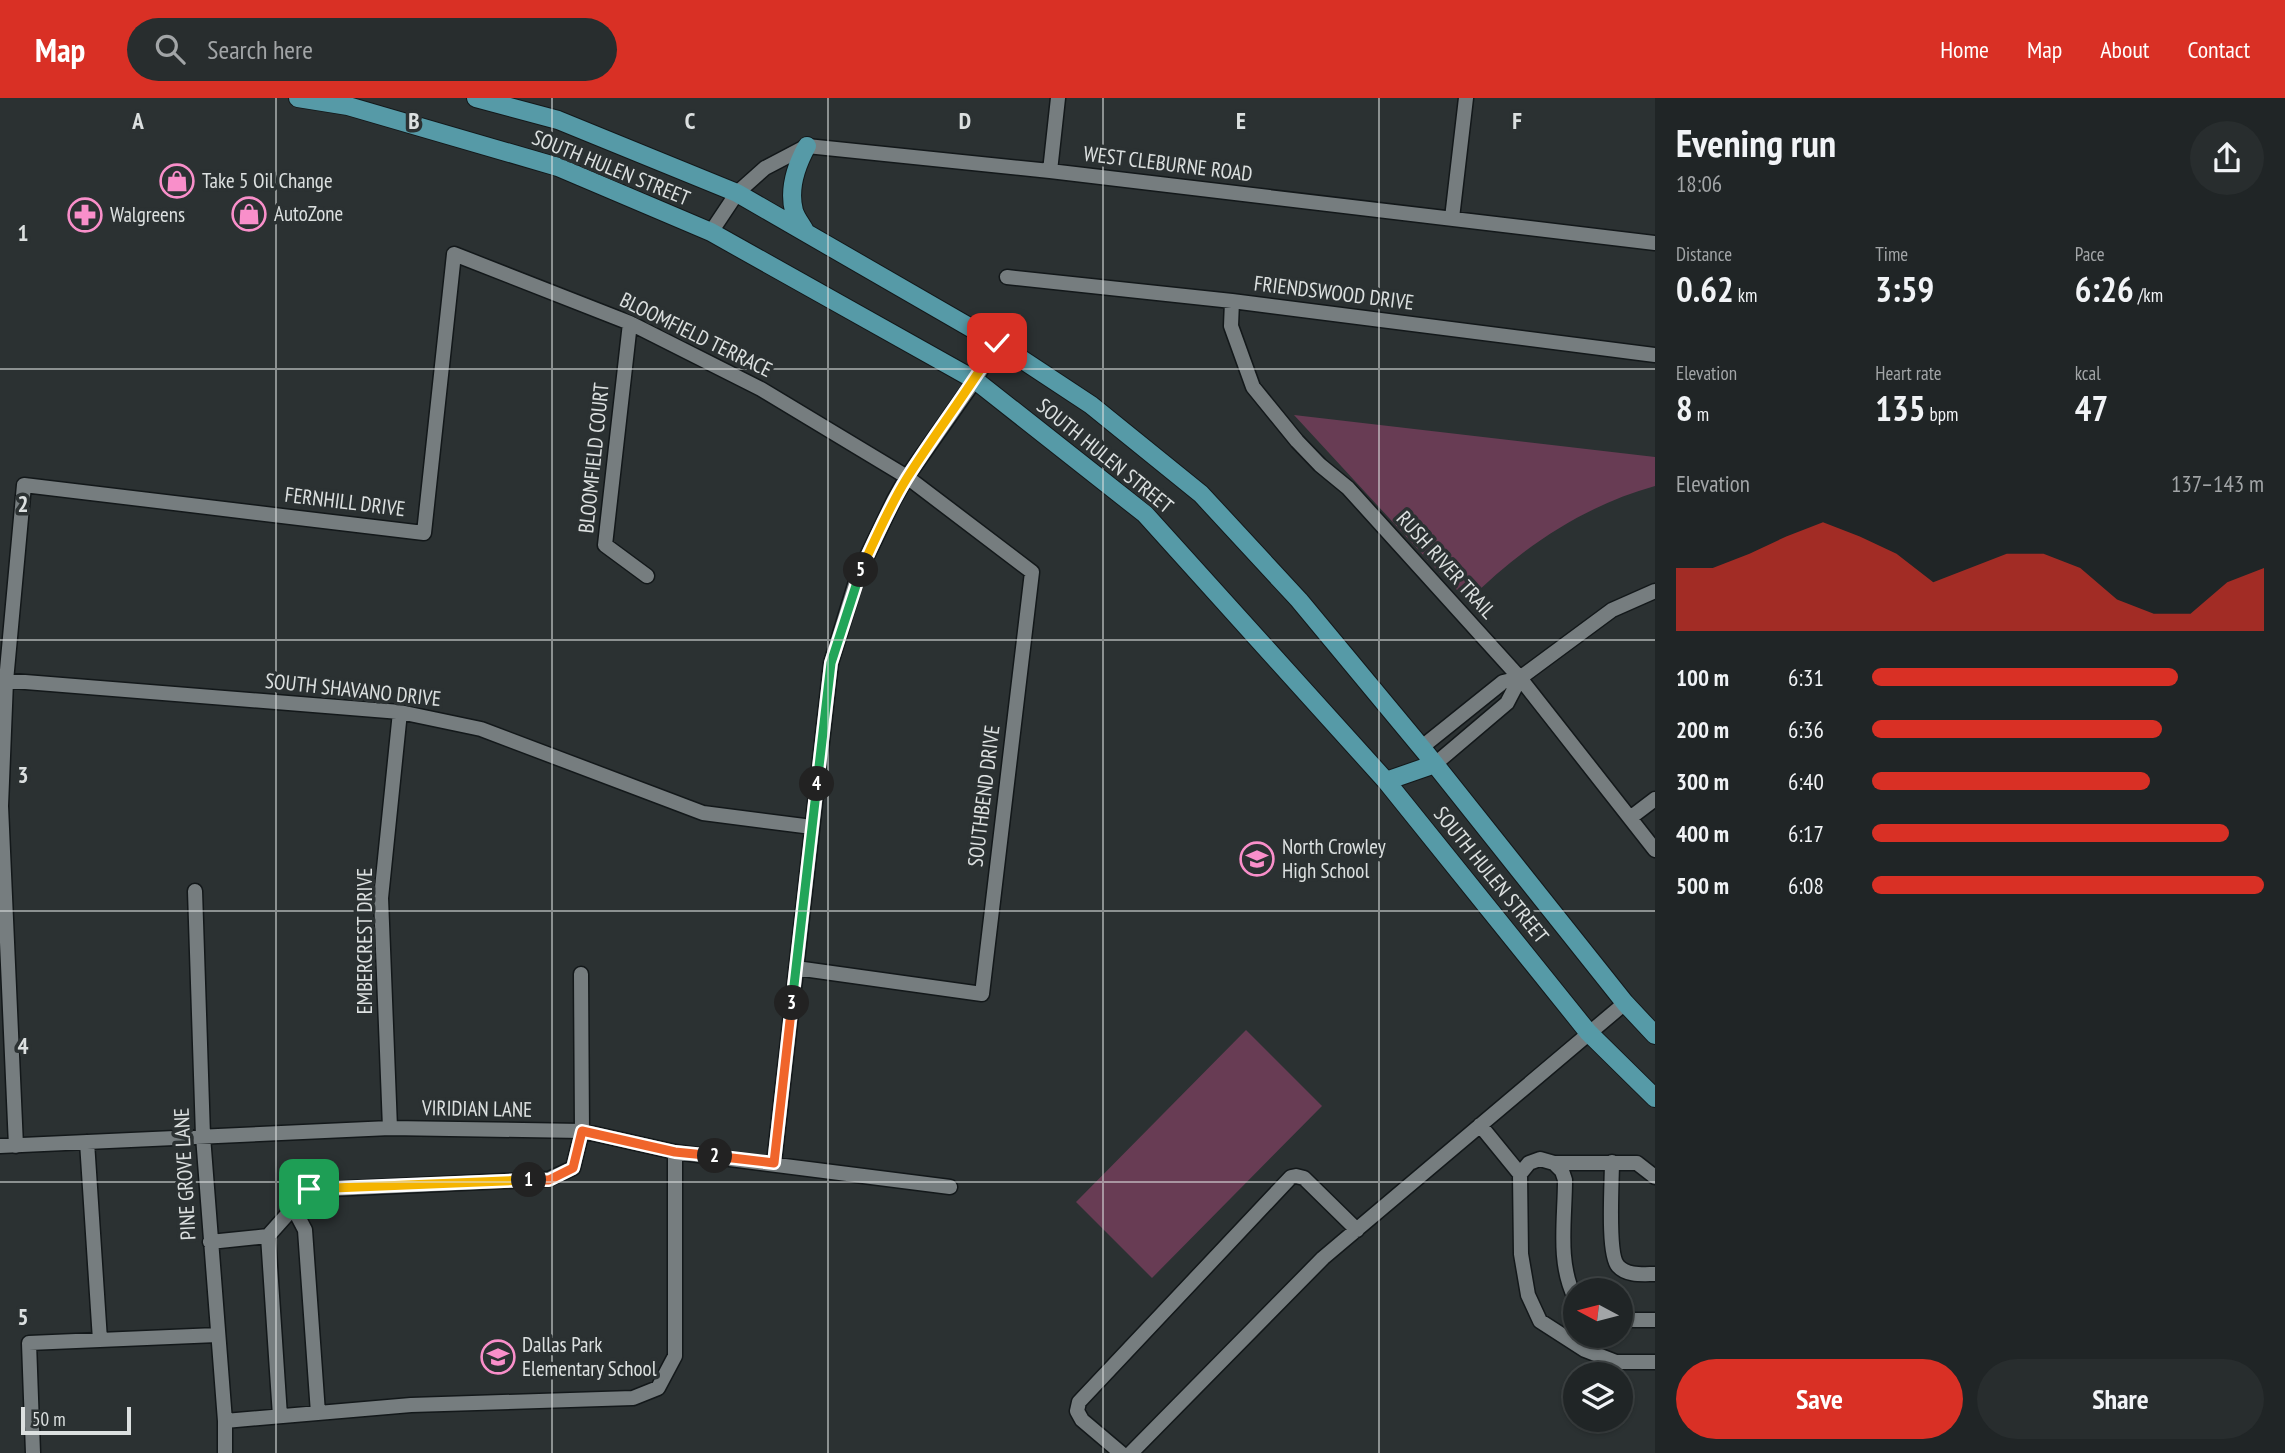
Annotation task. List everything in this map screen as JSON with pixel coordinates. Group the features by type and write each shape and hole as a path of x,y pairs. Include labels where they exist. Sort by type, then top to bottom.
{"main road":[{"name":"SOUTH HULEN STREET","path":"298,98 349,102 558,167 711,232 975,380 1145,514 1386,781 1588,1032 1655,1098"},
{"name":"SOUTH HULEN STREET","path":"477,98 558,120 737,193 997,343 1091,405 1201,494 1299,600 1422,747 1625,1003 1655,1035"},
{"path":"807,146 794,169 793,186 794,212 807,234"},
{"path":"1386,781 1422,747"},
{"path":"1386,781 1435,764"}],"street":[{"path":"1050,171 1058,98"},
{"path":"1452,218 1466,98"},
{"path":"711,232 737,193 765,168 807,146"},
{"name":"WEST CLEBURNE ROAD","path":"807,146 1050,171 1655,243"},
{"name":"BLOOMFIELD TERRACE","path":"454,254 630,323 761,389 907,477"},
{"name":"FERNHILL DRIVE","path":"3,681 24,485 424,533 454,254"},
{"name":"FRIENDSWOOD DRIVE","path":"1007,277 1232,301 1655,355"},
{"name":"RUSH RIVER TRAIL","path":"1232,301 1231,326 1253,387 1297,441 1348,488 1520,678 1655,850"},
{"name":"BLOOMFIELD COURT","path":"630,323 605,545 647,576"},
{"path":"774,1163 831,663 858,575 894,500 997,343"},
{"name":"SOUTHBEND DRIVE","path":"796,968 982,994 1032,572 907,477"},
{"path":"1422,747 1503,682 1520,678 1612,610 1655,591"},
{"path":"1435,764 1507,703 1520,678"},
{"path":"3,681 1,806 16,1146"},
{"name":"SOUTH SHAVANO DRIVE","path":"3,681 400,712 481,729 703,813 812,827"},
{"name":"EMBERCREST DRIVE","path":"390,1128 381,898 400,712"},
{"path":"1630,818 1655,799"},
{"name":"PINE GROVE LANE","path":"195,891 203,1136 225,1421 225,1453"},
{"path":"210,1242 268,1236 309,1189 549,1180 573,1168 582,1131 581,974"},
{"path":"1130,1453 1323,1258 1625,1003"},
{"path":"1480,1125 1520,1174 1521,1254 1528,1295 1540,1321 1586,1350 1616,1362 1655,1362"},
{"name":"VIRIDIAN LANE","path":"0,1146 390,1128 582,1131 675,1152 950,1187"},
{"path":"87,1142 100,1340"},
{"path":"225,1421 411,1405 633,1398 658,1388 675,1356 675,1152"},
{"path":"1520,1174 1530,1163 1540,1159 1554,1163 1637,1163 1655,1177"},
{"path":"1612,1162 1612,1251 1618,1266 1630,1274 1655,1274"},
{"path":"1554,1163 1566,1180 1564,1263 1567,1278"},
{"path":"1121,1453 1082,1420 1077,1411 1079,1402 1291,1177 1304,1178 1357,1230"},
{"path":"293,1207 305,1230 318,1413"},
{"path":"268,1236 280,1416"},
{"path":"1633,1320 1655,1320"},
{"path":"33,1453 29,1343 217,1335"}],"shaded area":[{"path":"1294,415 1655,457 1655,486 1603,505 1554,531 1509,563 1468,601"},
{"path":"1246,1030 1322,1106 1152,1278 1076,1202"}],"place":[{"name":"Take 5 Oil Change","path":"177,181"},
{"name":"AutoZone","path":"249,214"},
{"name":"Walgreens","path":"85,215"},
{"name":"North Crowley High School","path":"1257,859"},
{"name":"Dallas Park Elementary School","path":"498,1357"}],"route":[{"path":"309,1189 549,1180 573,1168 582,1131 675,1152 774,1163 831,663 858,575 894,500 997,343"}]}
